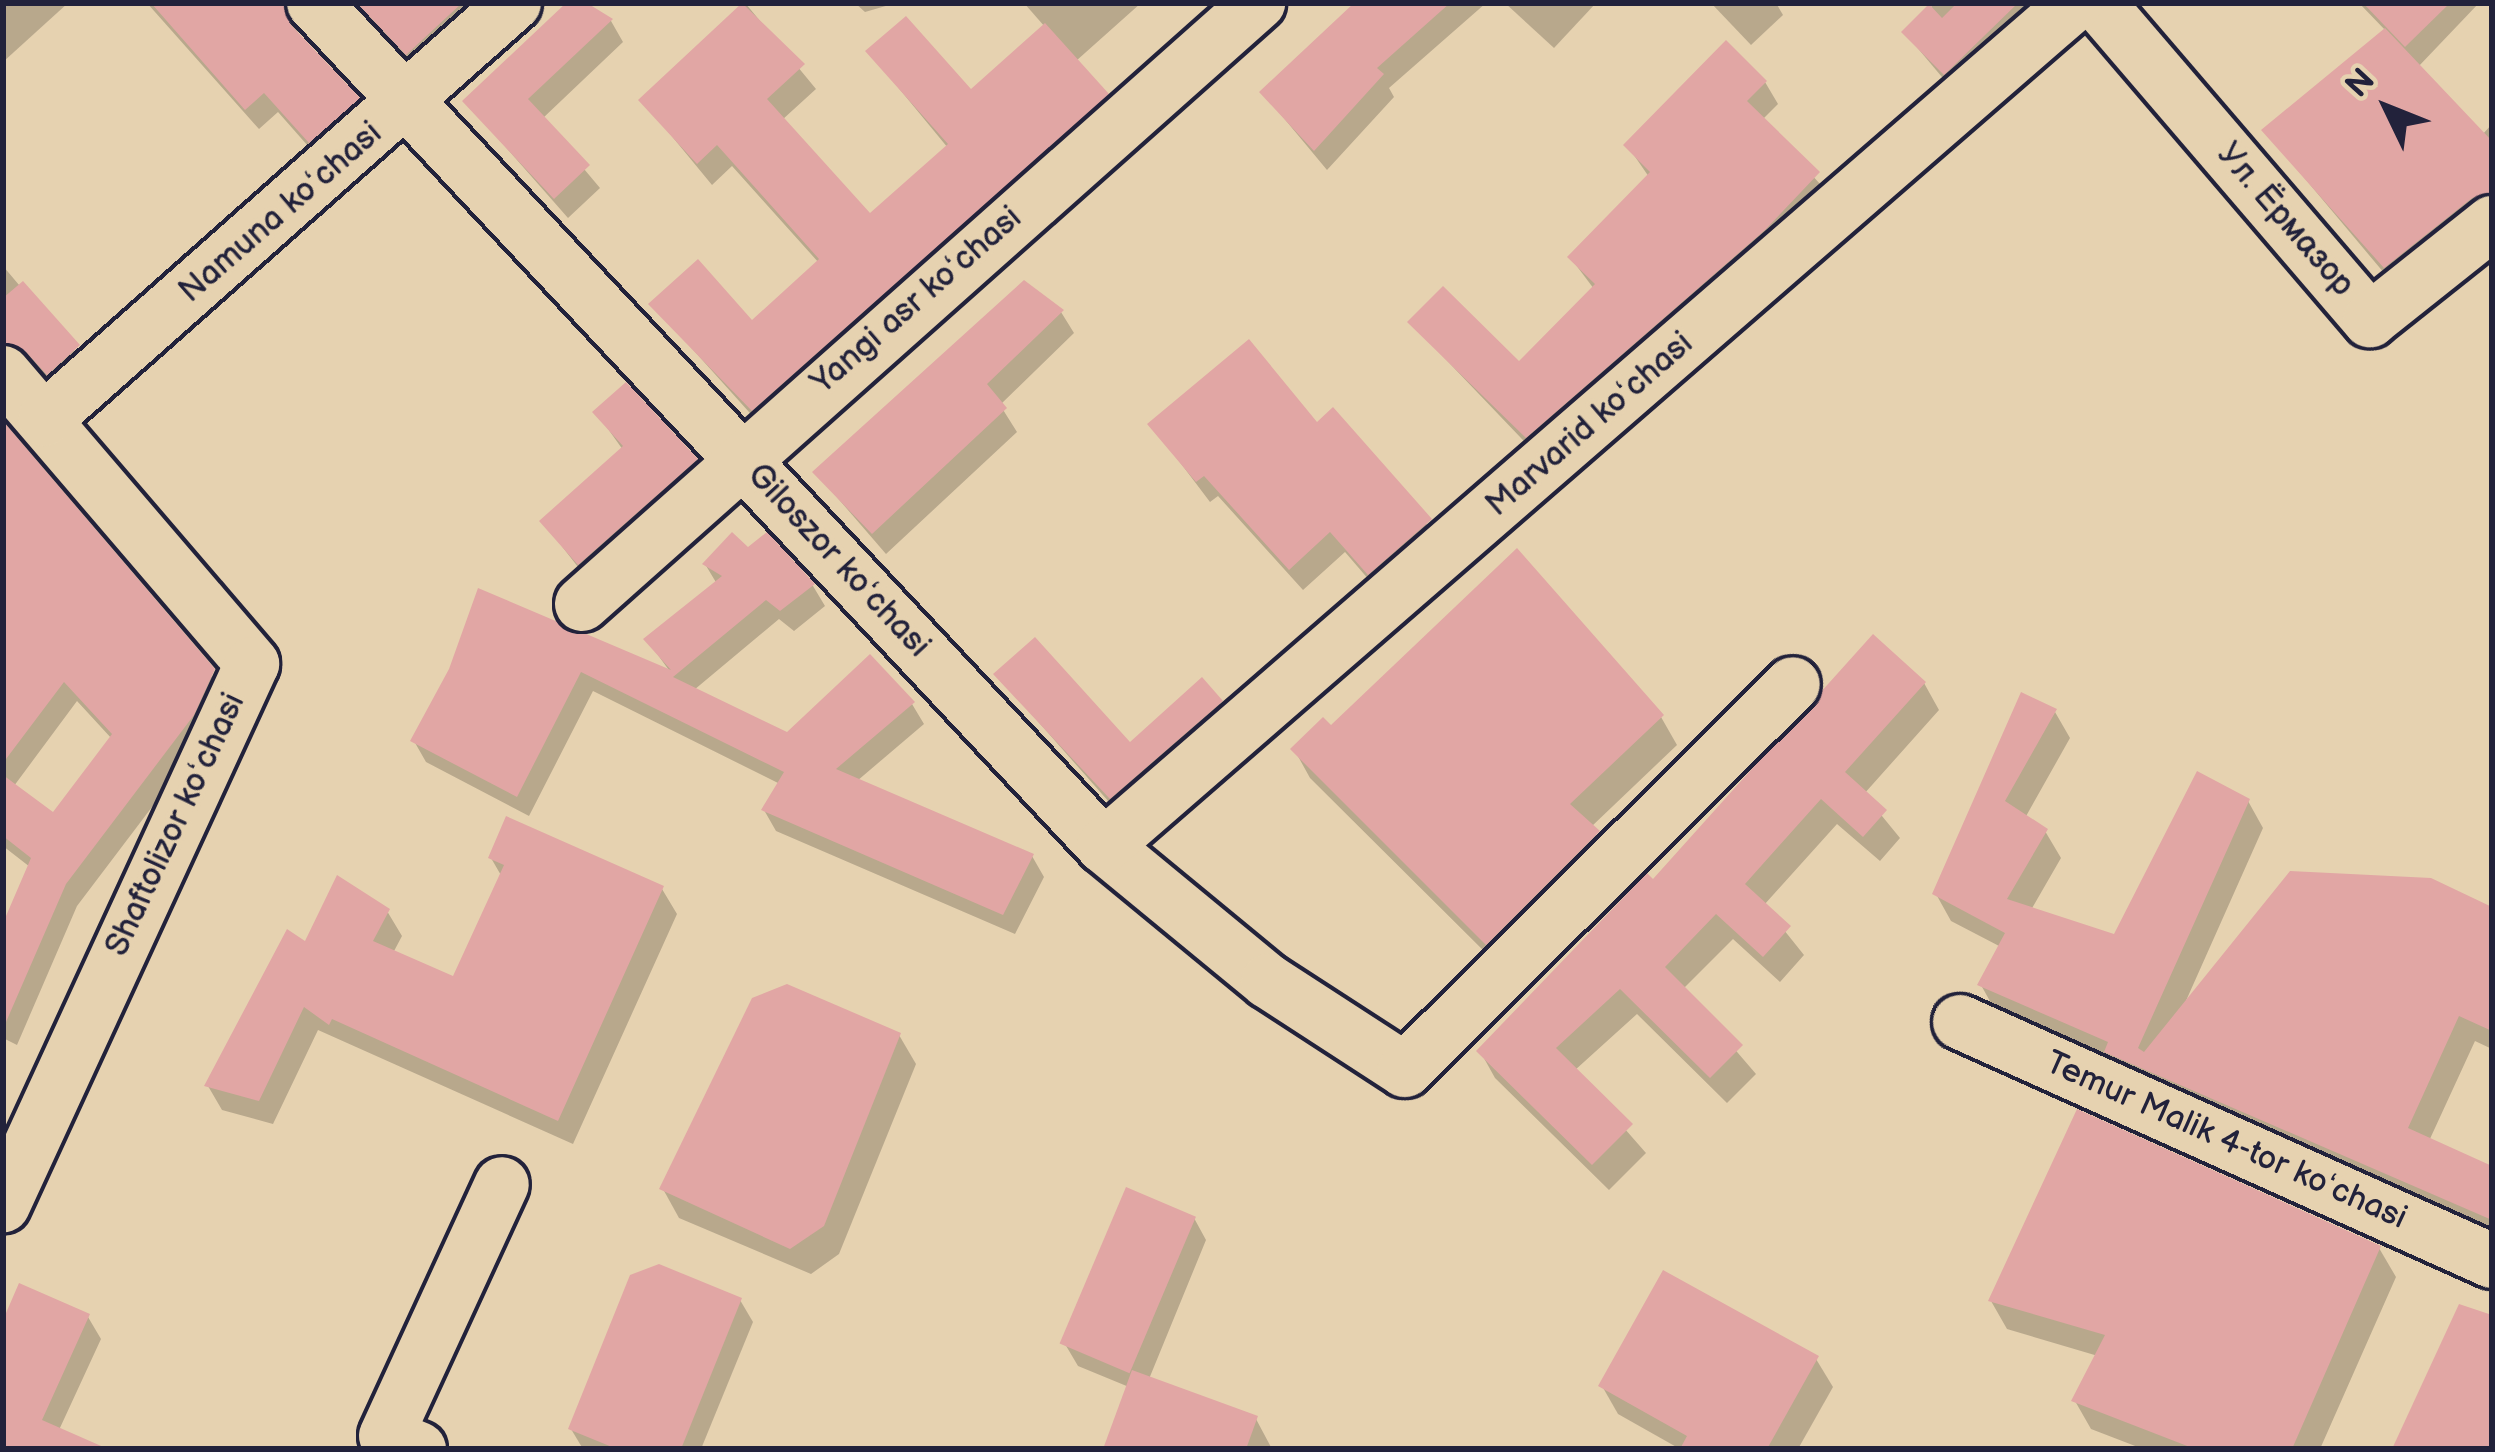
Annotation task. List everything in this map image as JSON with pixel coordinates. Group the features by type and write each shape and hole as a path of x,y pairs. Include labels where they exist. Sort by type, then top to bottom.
{"street":[{"name":"Giloszor koʻchasi","path":"314,3 1104,846 1268,981 1405,1070 1793,684"},
{"name":"Namuna koʻchasi","path":"45,419 406,104 514,3"},
{"name":"Yangi asr koʻchasi","path":"582,604 740,456 1258,3"},
{"name":"Marvarid koʻchasi","path":"1104,846 2075,3"},
{"name":"Ул. Ёрмазор","path":"2098,3 2370,320 2492,224"},
{"name":"Shaftolizor koʻchasi","path":"3,373 252,664 20,1102 3,1205"},
{"name":"Temur Malik 4-tor koʻchasi","path":"1960,1022 2492,1261"},
{"path":"418,1449 386,1436 502,1184"}],"building":[{"path":"151,3 283,3 291,25 360,98 309,143 264,93 245,110"},
{"path":"357,3 462,3 406,55"},
{"path":"566,3 587,3 613,19 528,99 590,165 554,199 462,101"},
{"path":"742,3 805,64 767,99 870,213 948,144 865,51 906,16 971,89 1045,23 1109,94 752,411 648,304 698,259 752,320 819,259 717,145 697,164 638,100"},
{"path":"1354,3 1450,3 1377,68 1384,74 1314,151 1259,92"},
{"path":"1957,3 2018,3 1944,75 1901,32 1929,4 1942,18"},
{"path":"2363,3 2450,3 2405,47"},
{"path":"2385,28 2492,141 2492,192 2472,198 2384,268 2261,130"},
{"path":"1726,40 1767,81 1747,101 1820,172 1765,230 1526,438 1407,322 1443,286 1519,361 1595,284 1567,257 1650,172 1623,145"},
{"path":"1024,280 1064,310 987,384 1007,408 872,534 812,472"},
{"path":"23,281 80,345 47,375 26,352 3,342 3,298"},
{"path":"1249,339 1317,422 1333,407 1432,519 1368,575 1330,532 1289,570 1204,476 1196,482 1147,424"},
{"path":"626,382 698,459 578,565 539,521 623,446 592,412"},
{"path":"3,421 215,669 194,715 66,884 3,1029 3,923 31,858 3,836 3,775 53,812 112,734 64,682 3,763"},
{"path":"732,532 748,547 767,532 815,584 780,611 766,600 673,677 787,732 870,654 915,702 836,769 1034,854 1003,915 761,810 784,772 581,672 517,797 410,741 449,669 478,588 671,670 643,639 722,576 702,564"},
{"path":"1517,548 1664,715 1570,804 1600,831 1486,945 1290,749 1323,717 1331,725"},
{"path":"1873,634 1926,682 1845,772 1887,810 1863,837 1821,799 1745,884 1791,926 1763,957 1716,914 1665,967 1743,1045 1710,1078 1620,989 1556,1048 1633,1124 1592,1165 1476,1051 1647,873 1653,879"},
{"path":"1035,637 1130,742 1202,677 1223,701 1110,799 993,674"},
{"path":"2021,692 2057,709 2005,801 2048,829 2007,899 2114,934 2197,771 2250,799 2138,1048 2144,1052 2290,871 2431,878 2492,907 2492,1031 2459,1016 2408,1128 2492,1166 2492,1220 2104,1052 2108,1042 1977,985 2005,933 1932,894"},
{"path":"506,816 664,886 558,1121 332,1019 329,1025 304,1007 259,1101 204,1086 287,929 305,941 337,875 390,909 373,941 453,976 504,865 488,858"},
{"path":"787,984 901,1033 824,1226 790,1249 659,1189 752,998"},
{"path":"2077,1109 2381,1246 2292,1449 2195,1449 2071,1401 2105,1335 1988,1301"},
{"path":"1126,1187 1196,1217 1130,1373 1060,1343"},
{"path":"659,1264 742,1298 681,1449 617,1449 568,1429 630,1275"},
{"path":"1663,1270 1819,1356 1767,1449 1680,1449 1687,1436 1598,1386"},
{"path":"19,1283 90,1314 42,1420 108,1449 3,1449 3,1320"},
{"path":"2459,1304 2492,1315 2492,1449 2392,1449"},
{"path":"1132,1370 1258,1416 1246,1449 1103,1449"}]}
